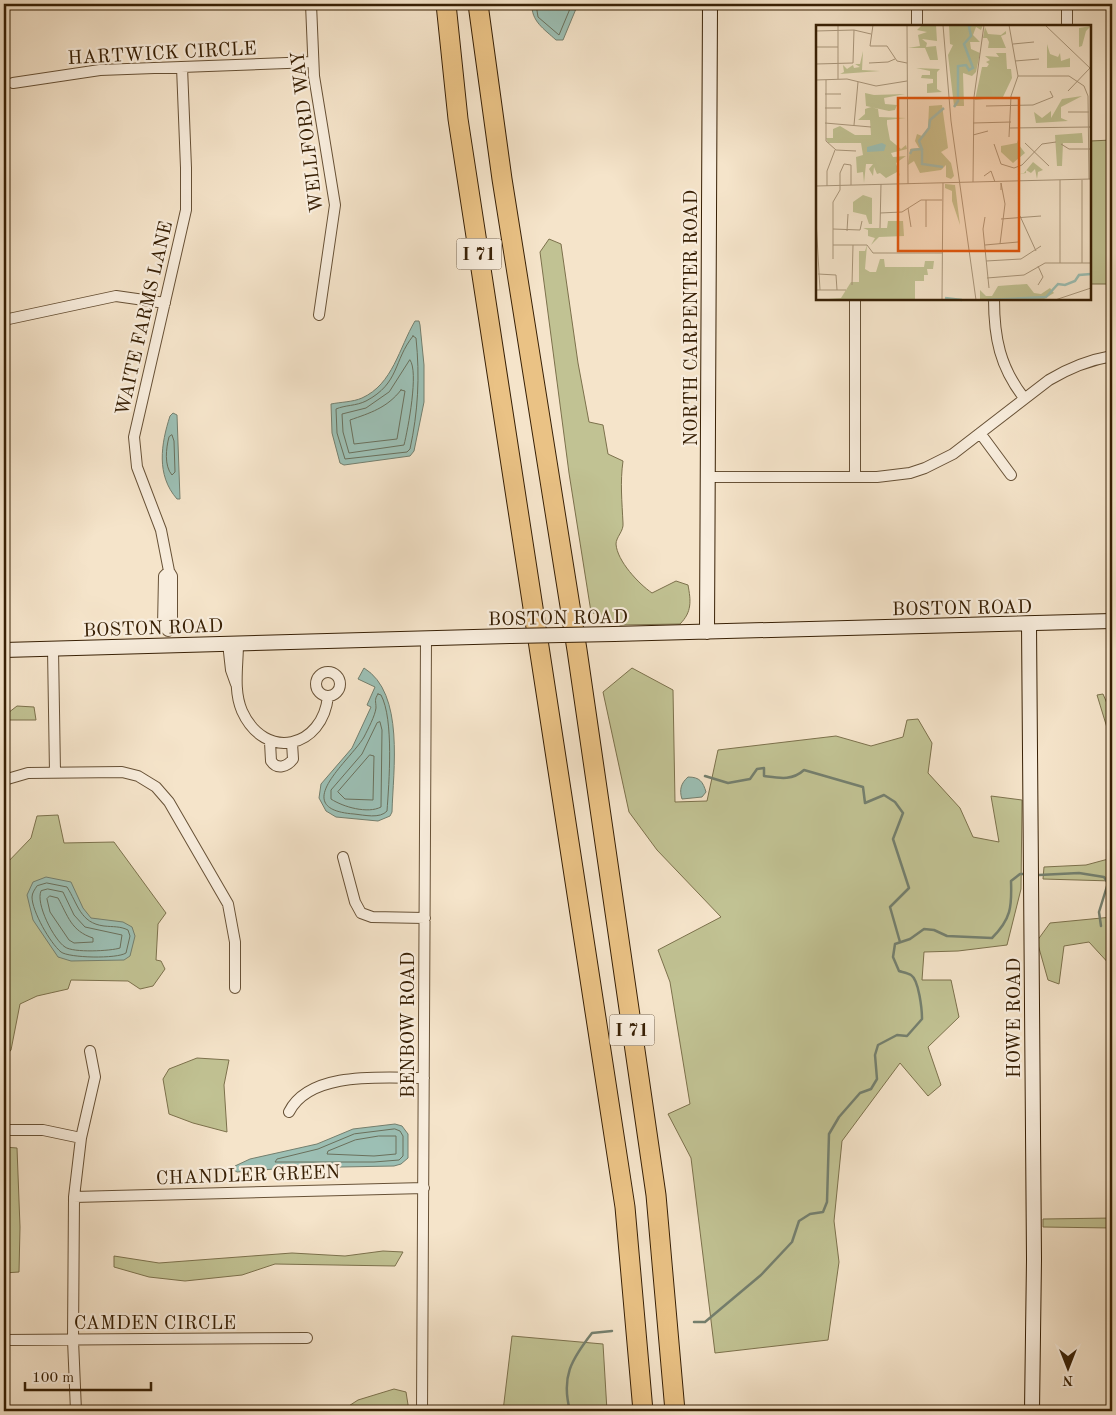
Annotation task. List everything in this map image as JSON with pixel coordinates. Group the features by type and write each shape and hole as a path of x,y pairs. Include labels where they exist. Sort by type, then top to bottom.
{"highway":[{"name":"I 71","path":"446,4 458,119 625,1207 643,1411"},
{"name":"I 71","path":"478,4 502,178 577,650 656,1195 675,1411"}],"street":[{"name":"WELLFORD WAY","path":"311,4 313,62 335,205 319,315"},
{"name":"NORTH CARPENTER ROAD","path":"707,632 710,4"},
{"path":"916,4 916,25"},
{"path":"1067,4 1067,25"},
{"name":"HARTWICK CIRCLE","path":"13,82 89,71 313,62"},
{"name":"WAITE FARMS LANE","path":"169,646 168,631 163,626 164,576 169,571 165,542 139,476 134,449 135,429 165,303 187,196 182,67"},
{"path":"4,320 116,296 165,303"},
{"path":"855,300 855,477"},
{"path":"994,300 994,328 1001,358 1014,385 1024,398"},
{"path":"709,476 893,476 926,468 953,454 1024,398 1064,371 1082,363 1112,356"},
{"path":"980,434 1012,475"},
{"name":"BOSTON ROAD","path":"4,650 1112,621"},
{"name":"HOWE ROAD","path":"1029,624 1034,1250 1032,1411"},
{"name":"BENBOW ROAD","path":"422,1411 426,639"},
{"path":"233,643 239,668 236,684 239,703 247,720 263,738 270,742 292,743 312,731 326,711 328,696"},
{"path":"53,649 55,772"},
{"path":"270,742 271,761 280,767 288,765 293,759 292,743"},
{"path":"4,780 28,773 122,772 138,776 156,787 169,802 228,904 235,942 235,988"},
{"path":"343,857 355,902 362,914 372,917 425,918"},
{"path":"76,1411 73,1340 74,1197 81,1138 95,1077 90,1051"},
{"path":"289,1112 294,1102 304,1095 340,1080 353,1078 424,1078"},
{"path":"4,1130 43,1130 81,1138"},
{"name":"CHANDLER GREEN","path":"74,1197 424,1188"},
{"name":"CAMDEN CIRCLE","path":"4,1340 307,1338"}],"green space":[{"path":"1112,140 1112,284 1091,284 1091,141"},
{"path":"549,239 561,244 578,363 589,422 603,425 608,454 623,461 621,484 623,526 616,541 617,551 624,565 652,593 676,581 688,585 690,596 689,611 680,624 620,625 591,612 569,473 540,252"},
{"path":"632,668 673,690 675,802 707,801 718,750 836,736 871,746 903,737 907,720 918,719 932,743 928,773 960,808 973,837 999,842 991,796 1022,800 1021,889 1007,945 958,951 924,952 922,980 951,980 959,1017 928,1047 941,1085 928,1096 900,1063 842,1141 834,1221 839,1262 828,1340 715,1353 691,1158 668,1114 690,1104 670,982 658,950 721,917 657,850 629,812 603,692"},
{"path":"1103,694 1112,715 1112,744 1097,695"},
{"path":"17,706 34,707 36,720 4,720 4,709 8,713"},
{"path":"58,815 64,843 114,842 166,913 158,924 156,960 161,961 165,969 153,986 140,989 128,981 71,980 68,989 37,996 20,1004 11,1050 4,1058 4,984 7,980 4,977 4,866 31,838 37,816"},
{"path":"1112,858 1112,881 1043,879 1044,867 1086,865"},
{"path":"1112,917 1112,967 1089,942 1064,946 1059,984 1048,980 1037,941 1050,923"},
{"path":"197,1058 229,1060 224,1085 227,1132 169,1114 163,1079 169,1069"},
{"path":"4,1147 17,1148 20,1227 19,1272 4,1273"},
{"path":"1112,1218 1112,1228 1043,1227 1043,1219"},
{"path":"383,1251 403,1252 395,1266 275,1264 242,1275 185,1281 149,1277 114,1267 114,1256 159,1263 292,1253 345,1256"},
{"path":"512,1336 603,1344 607,1411 503,1411"},
{"path":"394,1389 406,1392 409,1411 341,1411 358,1400"}],"water":[{"path":"532,4 578,4 563,40 556,40 539,24 532,10"},
{"path":"415,321 419,321 420,325 424,365 424,402 414,451 410,456 344,465 340,463 332,433 331,404 362,398 373,392 388,375"},
{"path":"173,413 177,415 180,499 177,499 170,490 163,470 162,459 164,437 170,416"},
{"path":"364,668 377,680 386,695 394,734 392,812 390,816 378,821 336,817 326,811 319,798 321,784 352,748 371,707 367,705 375,687 358,679"},
{"path":"688,777 698,779 702,783 706,792 702,797 682,799 681,787"},
{"path":"46,877 71,882 83,908 91,918 123,922 132,927 135,936 130,956 124,960 71,961 58,957 33,920 27,895 33,882"},
{"path":"395,1124 402,1126 408,1134 408,1158 401,1164 394,1166 287,1168 237,1172 234,1170 235,1166 250,1159 317,1144 353,1129"}],"waterway":[{"path":"705,776 728,783 750,779 757,769 764,768 764,776 780,778 795,776 804,770 863,787 865,803 884,795 895,802 903,813 893,839 909,888 890,907 900,942"},
{"path":"1039,875 1079,873 1104,877 1108,883 1099,912 1101,926"},
{"path":"694,1322 705,1322 761,1275 792,1242 799,1221 810,1214 823,1212 827,1202 829,1134 839,1117 860,1093 871,1089 877,1079 875,1055 878,1045 897,1035 907,1036 922,1019 920,996 916,983 911,975 899,971 893,957 895,944 910,939 924,929 934,930 947,936 992,938 1007,918 1011,898 1011,881 1020,874 1023,874"},
{"path":"570,1411 567,1378 573,1361 592,1333 612,1331"}]}
